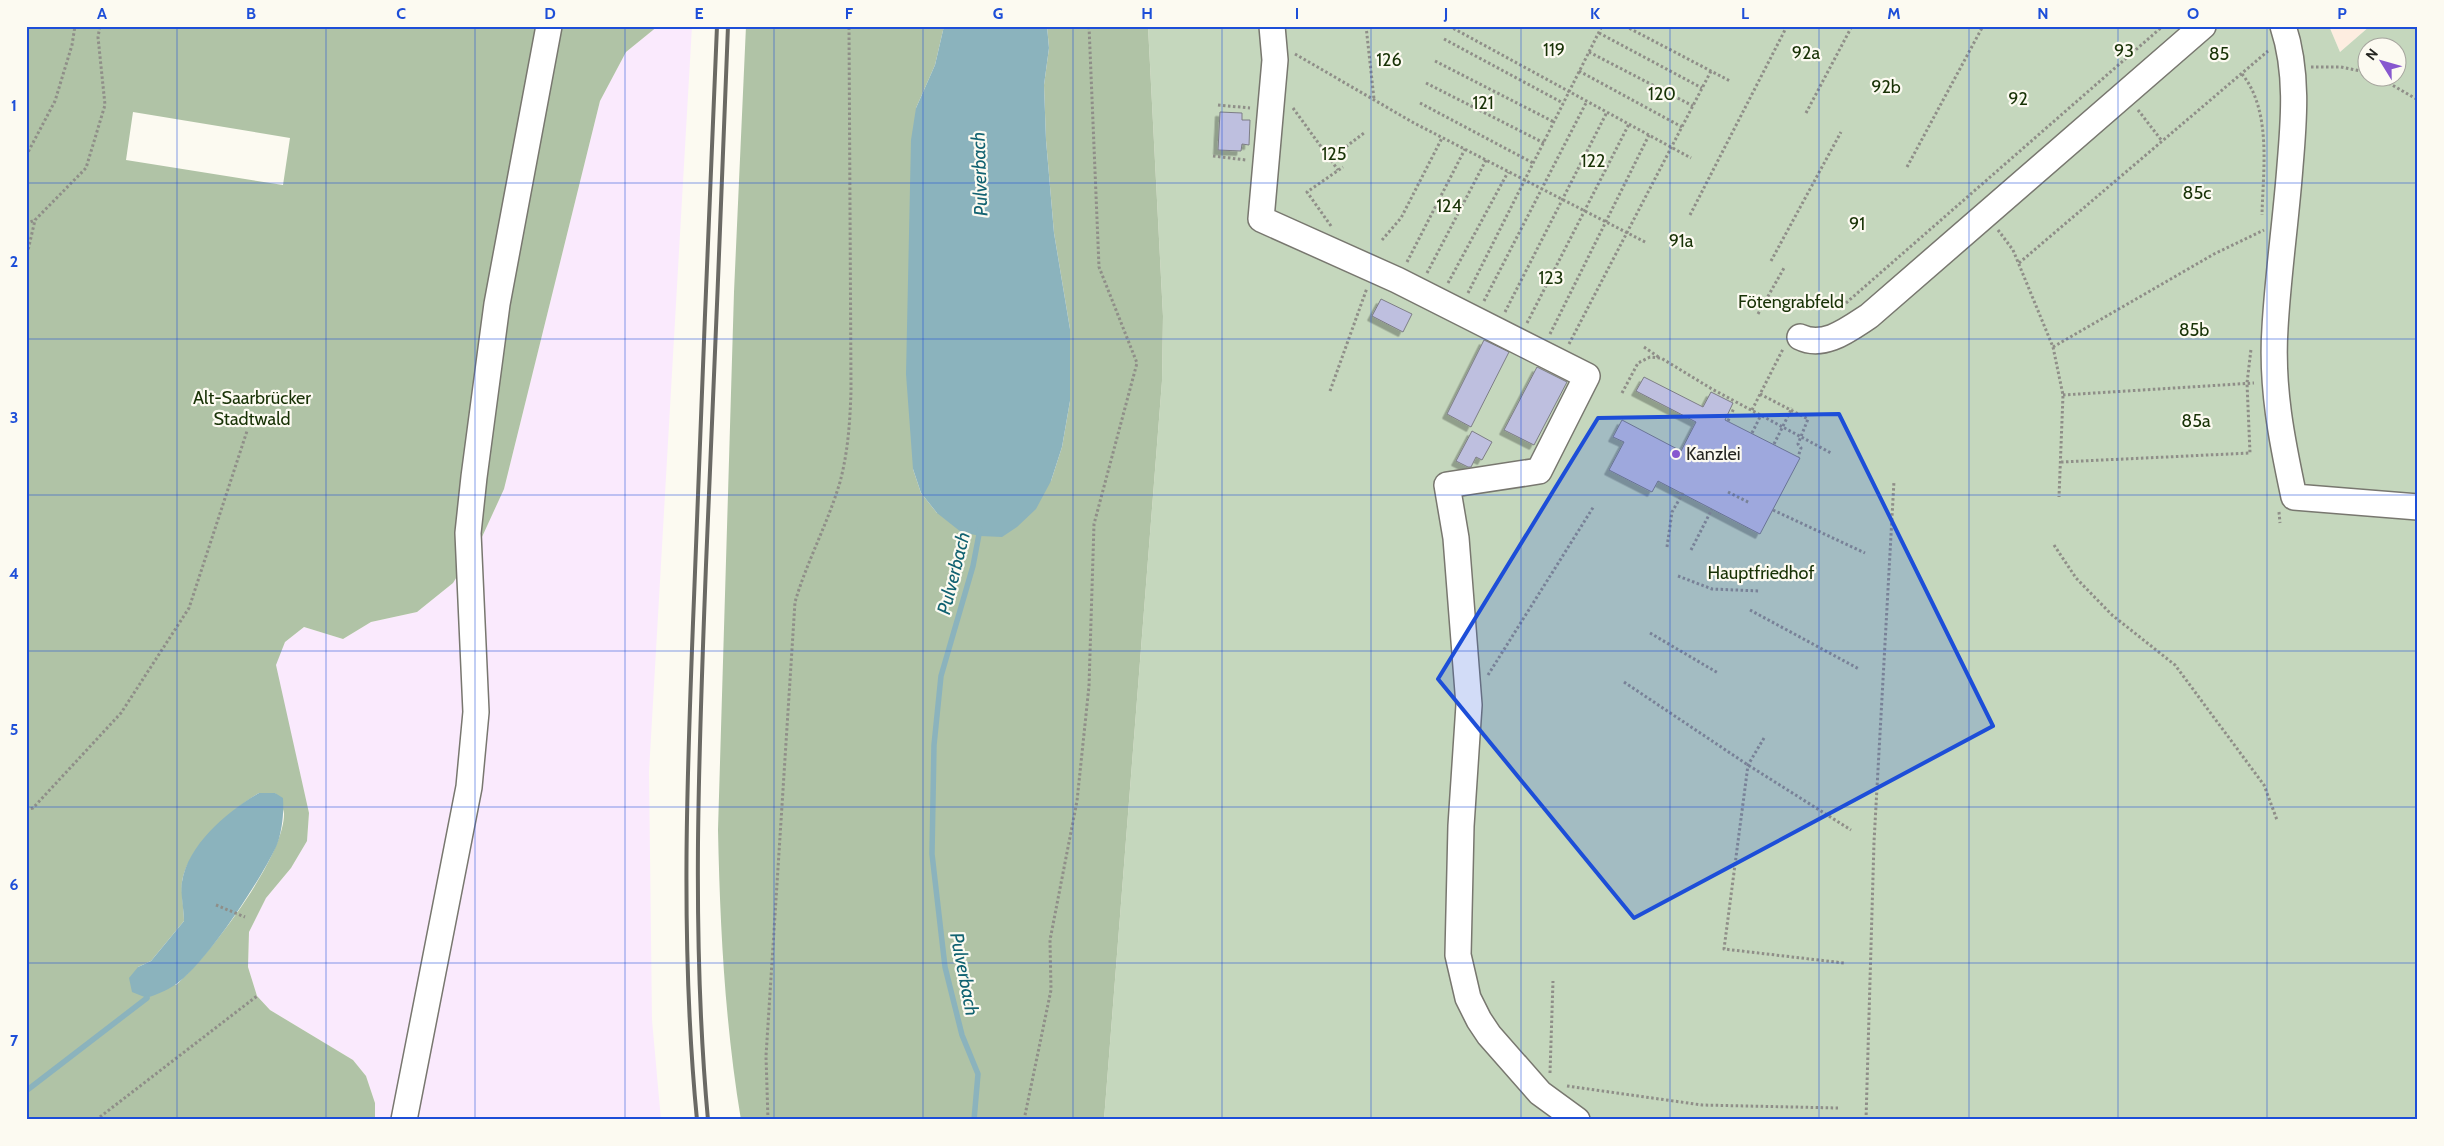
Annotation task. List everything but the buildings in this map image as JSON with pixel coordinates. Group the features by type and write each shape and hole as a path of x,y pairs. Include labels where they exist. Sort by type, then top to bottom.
{"lane":[{"path":"404,1120 469,787 476,712 468,533 497,304 549,26"},
{"path":"1793,339 1817,342 1829,339 1869,316 2204,26"},
{"path":"2282,26 2294,90 2293,130 2274,229 2275,383 2280,430 2294,497 2418,507"},
{"path":"1273,34 1273,82 1261,219 1374,269 1587,376 1539,471 1447,485 1456,538 1469,705 1460,876 1458,955 1461,971 1468,998 1479,1020 1502,1052 1550,1093 1577,1120"}],"path":[{"path":"26,156 55,100 72,45 75,26"},
{"path":"26,224 35,220 86,168 105,105 98,37 100,26"},
{"path":"768,1120 766,1056 795,602 803,574 840,483 849,444 851,391 850,26"},
{"path":"1024,1120 1051,990 1050,940 1077,801 1089,686 1094,524 1137,363 1099,267 1089,26"},
{"path":"1366,26 1374,100"},
{"path":"1449,26 1691,158"},
{"path":"1447,305 1525,180 1602,26"},
{"path":"1626,26 1730,81"},
{"path":"1690,215 1788,26"},
{"path":"1806,113 1852,26"},
{"path":"1908,167 1983,26"},
{"path":"1846,303 2163,26"},
{"path":"1599,33 1702,88"},
{"path":"1273,34 1374,100 1442,138 1647,243"},
{"path":"1444,40 1563,103"},
{"path":"1589,52 1693,106"},
{"path":"2019,263 2258,60"},
{"path":"1434,61 1554,122"},
{"path":"2291,67 2341,67 2356,70"},
{"path":"1579,71 1682,127"},
{"path":"1550,357 1627,233 1711,71"},
{"path":"2242,74 2253,87 2262,121 2274,229"},
{"path":"1273,82 1338,170"},
{"path":"1426,83 1544,143"},
{"path":"2397,88 2418,100"},
{"path":"2125,94 2162,141"},
{"path":"1447,305 1542,189 1587,101"},
{"path":"1420,103 1533,163"},
{"path":"1218,106 1253,108"},
{"path":"1447,305 1562,199 1607,112"},
{"path":"1518,341 1629,124"},
{"path":"1771,261 1840,132"},
{"path":"1330,159 1364,133"},
{"path":"1550,357 1606,221 1649,135"},
{"path":"1382,240 1401,218 1442,138"},
{"path":"1447,305 1464,149"},
{"path":"1213,156 1266,162"},
{"path":"1447,305 1486,160"},
{"path":"1337,253 1334,230 1307,192 1343,167"},
{"path":"1447,305 1508,172"},
{"path":"1985,215 2013,250 2052,347 2063,395 2059,497"},
{"path":"26,259 35,220"},
{"path":"2261,240 2274,229"},
{"path":"2052,347 2214,254 2274,229"},
{"path":"1758,314 1784,268"},
{"path":"1330,391 1374,269"},
{"path":"1752,410 1793,339"},
{"path":"1644,347 1737,402 1831,453"},
{"path":"2061,462 2250,454 2247,383 2251,348"},
{"path":"1622,393 1638,363 1650,357 1660,358"},
{"path":"2063,395 2247,383 2275,383"},
{"path":"1760,394 1808,419 1800,435 1798,444 1802,448 1798,457"},
{"path":"1728,421 1732,408 1737,402"},
{"path":"1774,444 1792,409"},
{"path":"1752,433 1761,415"},
{"path":"26,810 33,808 121,713 189,608 247,431"},
{"path":"1866,1120 1874,842 1894,481"},
{"path":"1728,492 1750,503"},
{"path":"1667,547 1672,512 1683,493"},
{"path":"1469,705 1594,506"},
{"path":"1691,550 1712,509"},
{"path":"1773,510 1865,553"},
{"path":"2054,544 2076,578 2112,615 2175,665 2264,786 2277,820"},
{"path":"1678,576 1712,589 1760,591"},
{"path":"1750,610 1859,669"},
{"path":"1650,633 1718,673"},
{"path":"1624,682 1748,765 1851,830"},
{"path":"1764,738 1748,765 1724,949 1844,963"},
{"path":"216,905 245,916"},
{"path":"1553,981 1550,1093 1702,1104 1838,1108"},
{"path":"96,1120 257,996"}],"highlighted area":[{"path":"1839,414 1993,726 1634,918 1438,679 1598,418"}],"shaded area":[{"path":"658,26 692,26 649,772 652,1020 661,1120 375,1120 375,1103 366,1076 353,1060 270,1010 257,996 248,967 249,932 266,898 291,868 307,841 309,813 275,665 285,642 304,627 343,639 371,622 417,612 453,583 482,537 504,489 600,101 626,52"},
{"path":"2329,26 2370,26 2356,38 2340,52"}],"green space":[{"name":"Alt-Saarbrücker Stadtwald","path":"26,26 658,26 626,52 600,101 504,489 482,537 453,583 417,612 371,622 343,639 304,627 285,642 276,665 309,813 307,841 291,868 266,898 249,932 248,967 257,996 270,1010 353,1060 366,1076 375,1103 375,1120 26,1120","holes":["133,112 290,138 283,185 126,160","259,793 275,793 284,814 281,833 259,880 225,930 176,985 138,967 151,961 184,921 182,882 192,856 201,843 236,809"]},
{"path":"746,26 944,26 935,65 916,108 913,469 921,493 937,513 1051,481 1062,447 1070,401 1070,329 1054,233 1046,140 1044,85 1049,48 1047,26 1148,26 1163,316 1162,381 1104,1120 741,1120 731,1048 724,975 718,830 734,292"},
{"name":"Hauptfriedhof","path":"1148,26 2329,26 2340,52 2356,38 2356,88 2406,88 2406,38 2356,38 2370,26 2418,26 2418,1120 1104,1120 1162,381 1163,316"}],"water":[{"path":"944,26 1047,26 1049,48 1044,85 1046,140 1054,233 1070,329 1070,401 1062,447 1051,481 1036,509 1017,527 1002,537 980,536 961,532 937,513 921,493 913,469 906,374 911,140 916,108 935,65"},
{"path":"259,793 275,793 283,798 283,810 280,836 258,880 216,942 187,975 165,991 147,998 132,992 129,978 138,967 151,961 184,921 182,882 192,855 211,830 235,809"}],"waterway":[{"name":"Pulverbach","path":"974,1120 978,1074 962,1035 945,967 932,854 934,745 941,676 973,566 980,529"},
{"path":"26,1091 147,998"}],"railway":[{"path":"697,1120 688,990 687,794 717,26"},
{"path":"708,1120 703,1051 698,912 699,773 728,26"}],"place":[{"name":"Kanzlei","path":"1676,454"}],"park label":[{"name":"119","path":"1554,50"},
{"name":"93","path":"2124,51"},
{"name":"92a","path":"1806,53"},
{"name":"85","path":"2219,54"},
{"name":"126","path":"1389,60"},
{"name":"92b","path":"1886,87"},
{"name":"120","path":"1662,94"},
{"name":"92","path":"2018,99"},
{"name":"121","path":"1483,103"},
{"name":"125","path":"1334,154"},
{"name":"122","path":"1593,161"},
{"name":"85c","path":"2197,193"},
{"name":"124","path":"1449,206"},
{"name":"91","path":"1857,224"},
{"name":"91a","path":"1681,241"},
{"name":"123","path":"1551,278"},
{"name":"Fötengrabfeld","path":"1791,302"},
{"name":"85b","path":"2194,330"},
{"name":"85a","path":"2196,421"}]}
